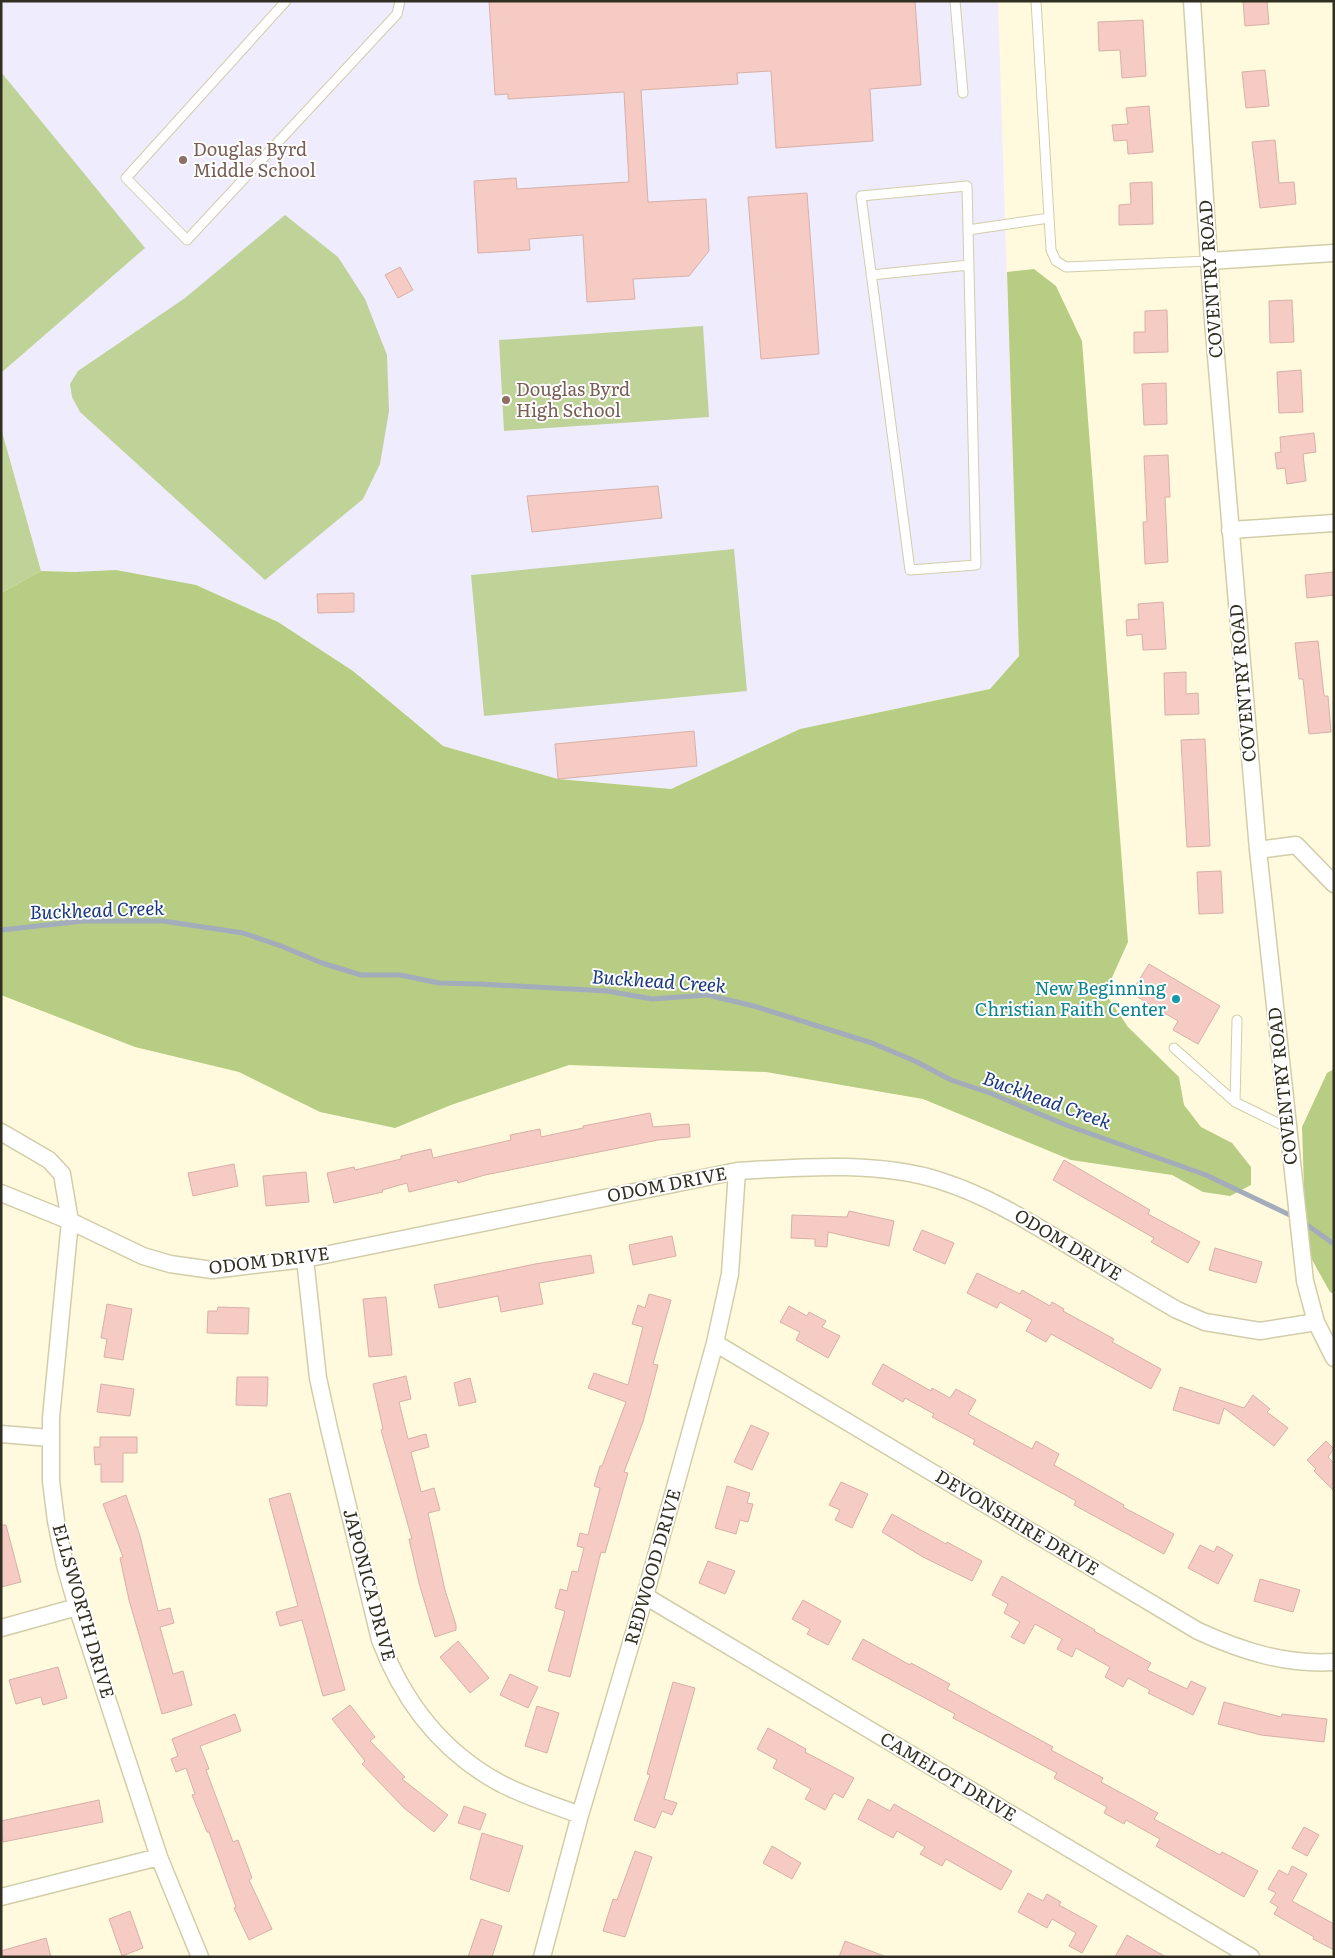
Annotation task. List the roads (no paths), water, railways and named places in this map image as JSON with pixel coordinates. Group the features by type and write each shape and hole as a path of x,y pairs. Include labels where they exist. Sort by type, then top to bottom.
{"street":[{"name":"COVENTRY ROAD","path":"1192,1 1209,261 1258,850 1305,1281 1316,1322 1334,1358"},
{"path":"1209,261 1334,253"},
{"path":"1230,530 1334,523"},
{"path":"1258,850 1296,845 1334,884"},
{"name":"ELLSWORTH DRIVE","path":"1,1132 49,1160 62,1174 70,1221 50,1438 51,1481 56,1521 65,1565 77,1607 159,1858 200,1957"},
{"name":"ODOM DRIVE","path":"1,1192 70,1221 143,1256 197,1269 227,1269 305,1259 737,1171 801,1167 886,1170 940,1180 978,1194 1011,1211 1177,1310 1205,1322 1260,1331 1316,1322"},
{"name":"REDWOOD DRIVE","path":"542,1957 580,1815 645,1596 714,1344 730,1274 737,1171"},
{"name":"JAPONICA DRIVE","path":"305,1259 318,1378 380,1640 393,1672 417,1712 436,1735 457,1755 499,1783 580,1815"},
{"name":"DEVONSHIRE DRIVE","path":"714,1344 1198,1631 1232,1647 1260,1655 1289,1661 1334,1662"},
{"path":"1,1434 50,1438"},
{"name":"CAMELOT DRIVE","path":"645,1596 1251,1957"},
{"path":"1,1628 77,1607"},
{"path":"1,1897 159,1858"}],"lane":[{"path":"286,1 126,178 187,240 398,14 400,1"},
{"path":"955,1 962,93"},
{"path":"1036,1 1051,250 1056,261 1066,267 1209,261"},
{"path":"967,186 968,230 976,565 910,570 861,196 967,186"},
{"path":"968,230 1049,218"},
{"path":"871,276 969,265"},
{"path":"1235,1102 1237,1020"},
{"path":"1174,1048 1235,1102 1288,1128"}],"waterway":[{"name":"Buckhead Creek","path":"1,930 83,921 163,921 243,933 322,963 361,975 400,975 439,983 607,991 652,999 707,995 754,1006 872,1043 915,1061 951,1080 990,1093 1066,1125 1206,1175 1296,1218"},
{"name":"Buckhead Creek","path":"1303,1222 1334,1244"}],"place":[{"name":"Douglas Byrd Middle School","path":"183,160"},
{"name":"Douglas Byrd High School","path":"506,400"},
{"name":"New Beginning Christian Faith Center","path":"1176,999"}]}
